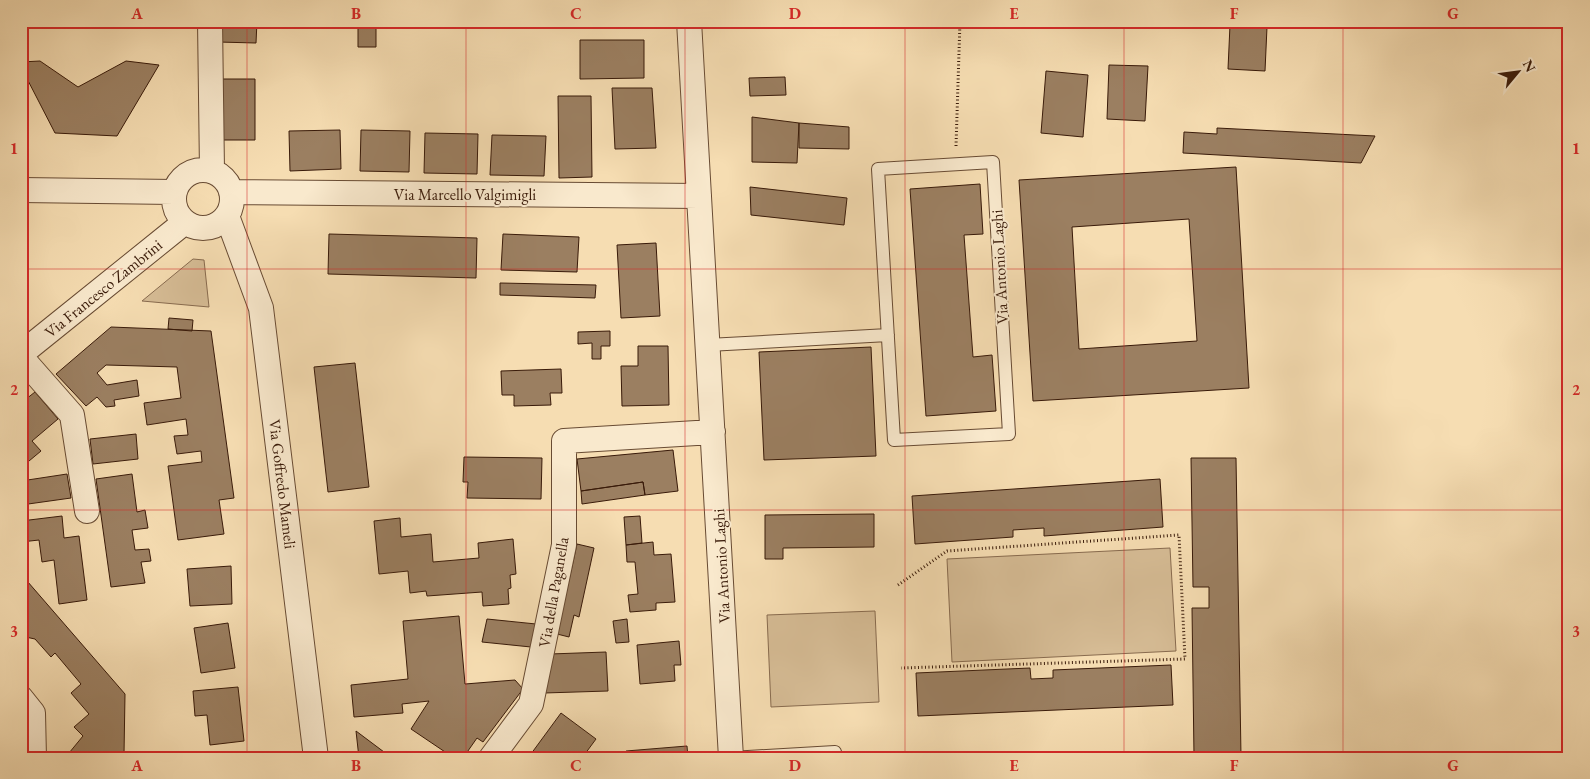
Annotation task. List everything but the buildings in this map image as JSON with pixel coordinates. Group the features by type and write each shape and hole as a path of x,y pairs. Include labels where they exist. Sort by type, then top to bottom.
{"street":[{"path":"210,21 212,171"},
{"name":"Via Antonio Laghi","path":"689,21 731,758"},
{"path":"193,171 212,171 227,183 232,201 227,216 220,222 212,227 194,227 185,222 175,209 174,192 178,183 193,171"},
{"path":"21,190 174,192"},
{"name":"Via Marcello Valgimigli","path":"231,192 699,196"},
{"name":"Via Goffredo Mameli","path":"227,216 261,308 316,758"},
{"name":"Via Francesco Zambrini","path":"21,356 185,222"},
{"path":"21,356 72,416 86,511"},
{"name":"Via della Paganella","path":"491,758 531,704 564,545 564,441 713,432"},
{"path":"21,698 33,712 34,758"}],"lane":[{"name":"Via Antonio Laghi","path":"993,162 1009,434 894,440 888,335 878,169 993,162"},
{"path":"708,345 888,335"},
{"path":"731,758 835,752 836,758"}],"path":[{"path":"955,165 960,21"},
{"path":"898,585 948,551 1180,535 1185,659 901,668"}],"shaded area":[{"path":"193,259 204,260 209,307 142,301"},
{"path":"1170,548 1176,651 952,662 947,559"},
{"path":"875,611 879,702 771,707 767,615"}]}
